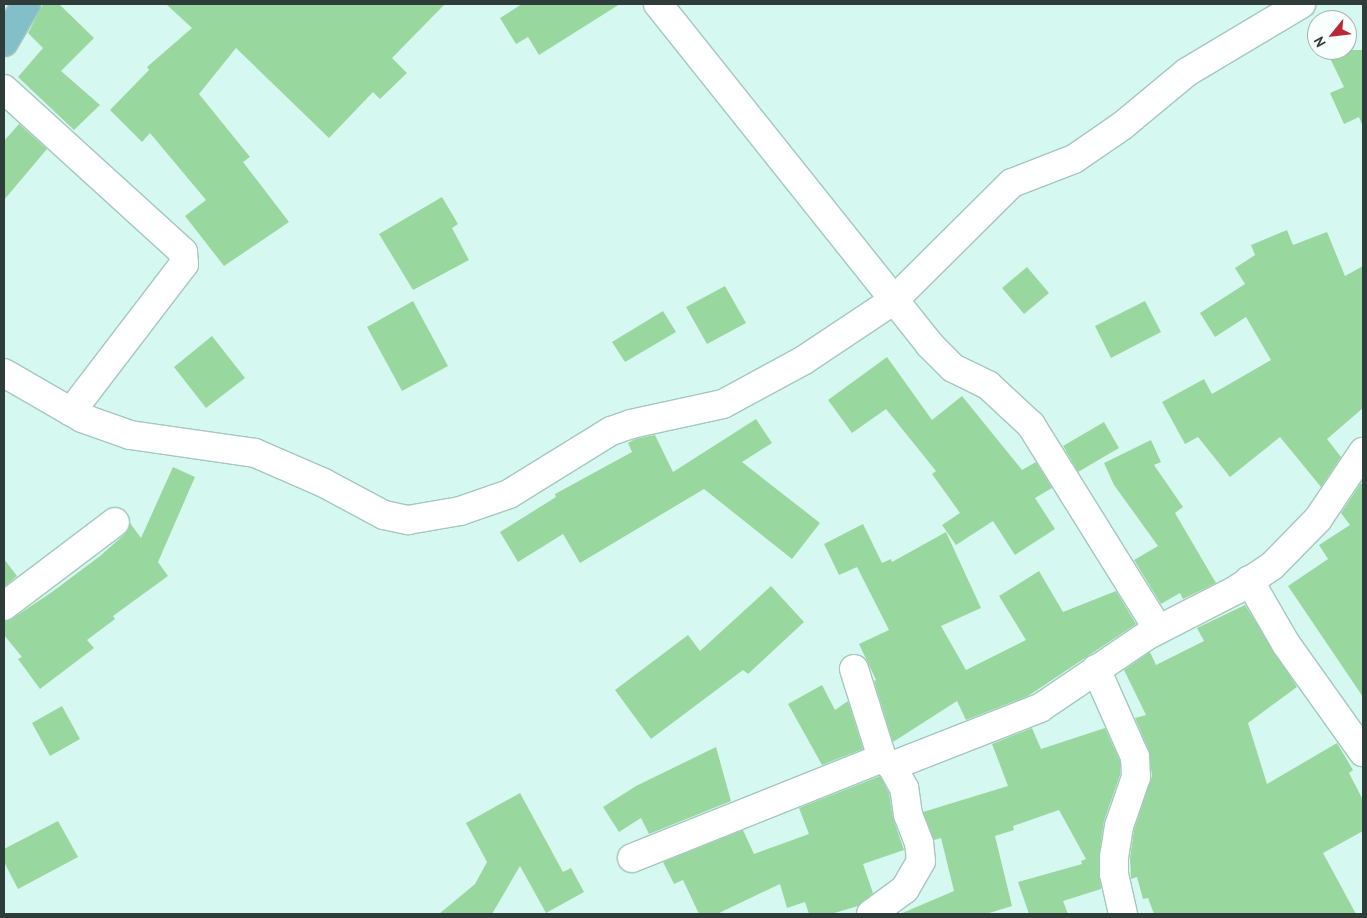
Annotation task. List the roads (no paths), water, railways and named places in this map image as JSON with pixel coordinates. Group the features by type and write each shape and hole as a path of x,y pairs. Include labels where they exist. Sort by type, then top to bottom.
{"street":[{"path":"658,4 894,300 946,361 988,385 1031,425 1158,630"},
{"path":"4,372 71,412 130,435 255,453 324,483 384,515 408,520 431,518 509,494 611,431 723,404 804,360 894,300 1012,183 1074,158 1122,126 1187,72 1301,4"},
{"path":"4,89 183,252 184,264 71,412"},
{"path":"632,858 887,762 1040,708 1096,669 1158,630 1272,566 1318,519 1363,452"},
{"path":"4,606 114,522"},
{"path":"1250,580 1286,644 1363,752"},
{"path":"854,669 887,762 904,788 908,815 919,843 921,861 905,889 871,914"},
{"path":"1096,669 1135,757 1136,777 1119,826 1114,857 1114,874 1123,914"}]}
